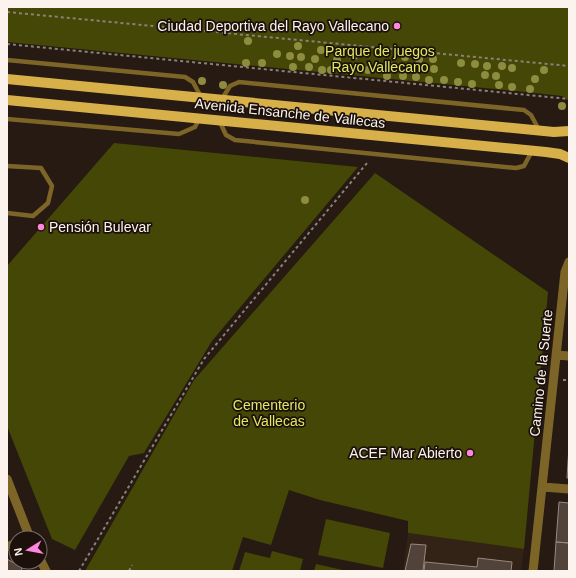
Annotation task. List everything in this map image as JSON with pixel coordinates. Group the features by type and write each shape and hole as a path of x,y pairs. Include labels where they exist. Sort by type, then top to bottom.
{"main road":[{"name":"Avenida Ensanche de Vallecas","path":"7,79 539,130 569,131"},
{"name":"Avenida Ensanche de Vallecas","path":"7,100 532,151 560,154 569,158"}],"street":[{"name":"Camino de la Suerte","path":"533,571 565,272 569,262"},
{"path":"556,355 569,356"},
{"path":"7,479 25,530"},
{"path":"543,487 569,489"}],"lane":[{"path":"7,60 184,77 193,82 201,97"},
{"path":"222,99 226,91 234,84 239,82 271,85 524,110 531,115 539,130"},
{"path":"7,119 179,134 194,126 200,118"},
{"path":"219,120 226,135 235,140 516,168 524,166 532,151"},
{"path":"7,166 41,168 52,186 48,203 33,216 7,213"}],"path":[{"path":"7,12 569,66"},
{"path":"7,44 569,99"},
{"path":"79,571 204,359 367,163"},
{"path":"129,571 132,564"}],"shaded area":[{"path":"408,533 524,549 521,571 403,571"}],"green space":[{"name":"Parque de juegos Rayo Vallecano","path":"7,7 569,7 569,101 562,96 516,91 7,42"},
{"path":"114,143 358,167 212,341 144,453 129,456 75,550 52,539 7,426 7,266"},
{"name":"Cementerio de Vallecas","path":"375,173 548,292 524,549 408,533 408,521 320,500 289,490 271,545 243,537 232,571 85,571 194,380"},
{"path":"326,519 390,533 383,568 318,555"},
{"path":"272,551 303,559 300,571 239,571 245,552 270,558"},
{"path":"316,564 347,571 314,571"}],"building":[{"path":"569,446 569,478 567,478"},
{"path":"559,502 569,503 569,543 556,542"},
{"path":"556,542 569,543 569,571 554,571"},
{"path":"411,544 426,545 423,571 405,571"},
{"path":"478,558 512,562 511,571 424,571 425,562 477,567"},
{"path":"7,559 8,570 22,571 7,571"}],"place":[{"name":"Ciudad Deportiva del Rayo Vallecano","path":"397,26"},
{"name":"Pensión Bulevar","path":"41,227"},
{"name":"ACEF Mar Abierto","path":"470,453"}]}
